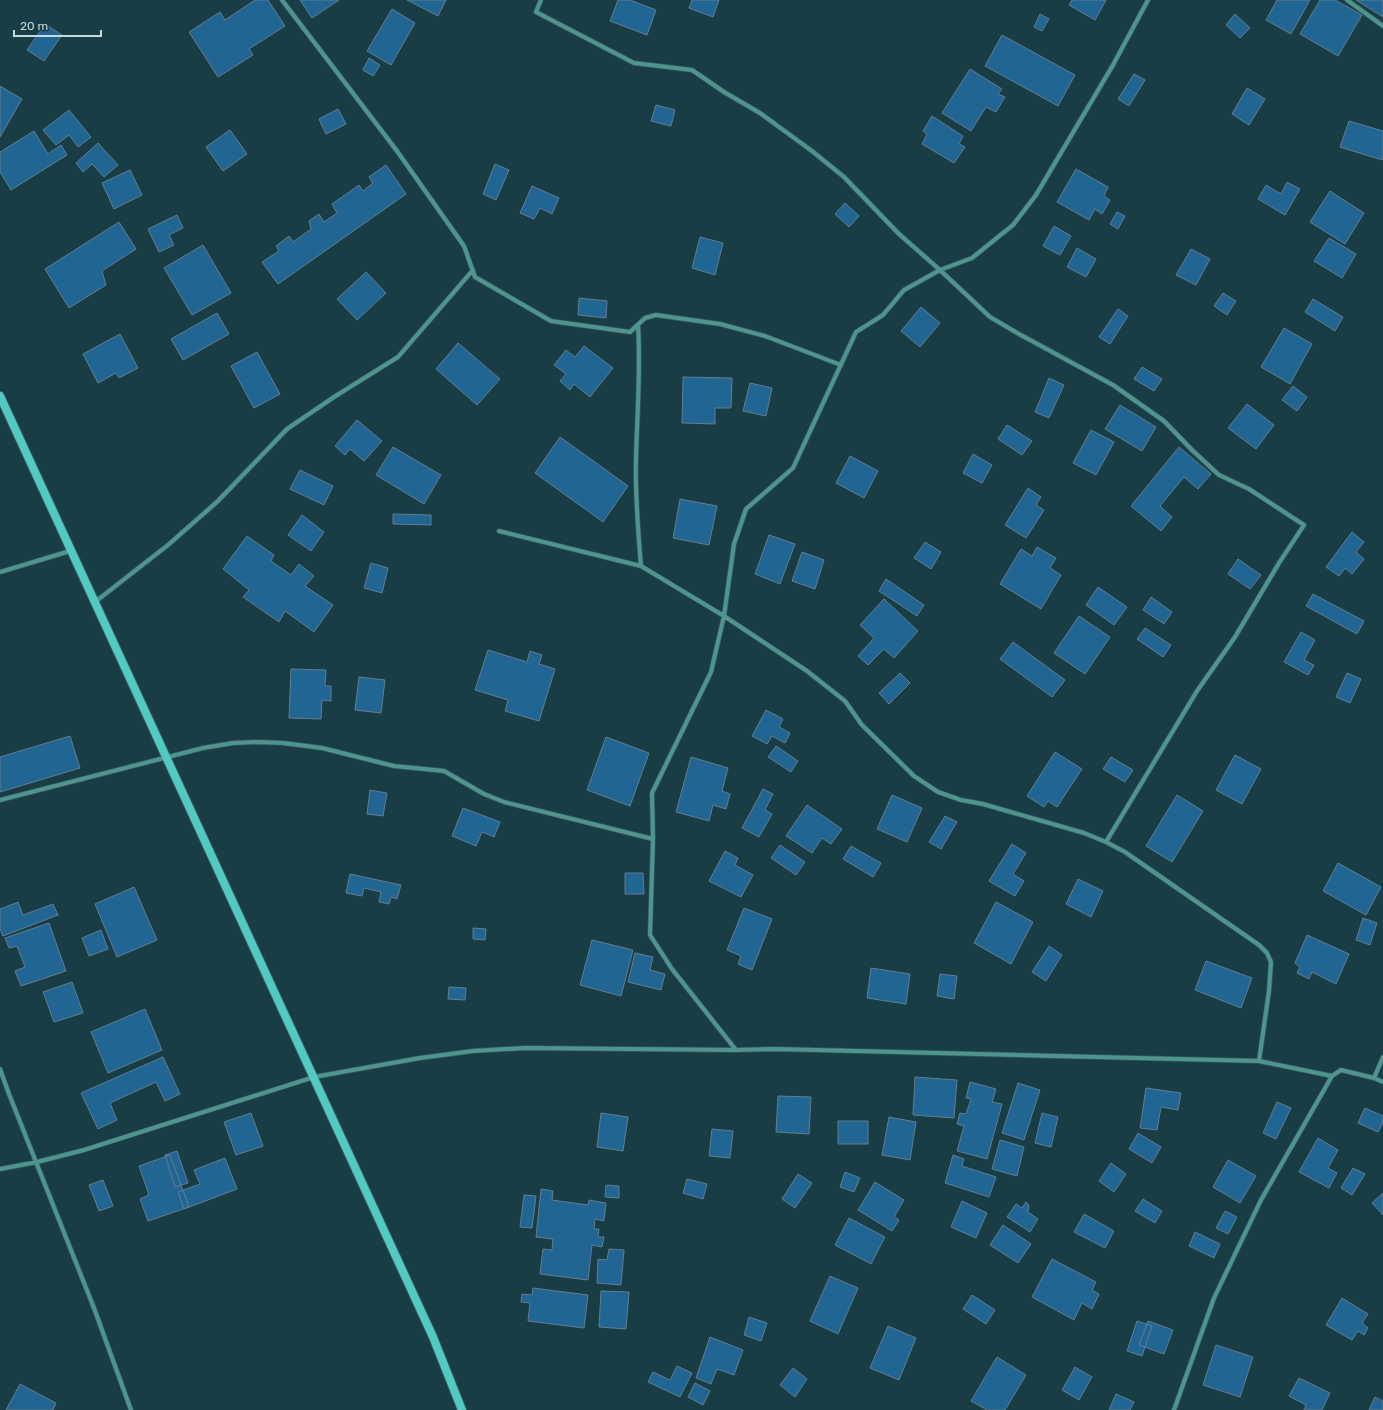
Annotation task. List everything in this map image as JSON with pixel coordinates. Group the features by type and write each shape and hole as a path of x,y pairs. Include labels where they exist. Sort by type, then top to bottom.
{"street":[{"path":"282,0 397,151 464,246 475,277 525,308 551,321 630,332 645,318 656,315 720,324 765,336 841,365"},
{"path":"541,0 536,12 584,37 634,63 692,70 760,114 844,177 899,234 990,317 1113,385 1164,421 1219,475 1249,489 1304,525 1279,563 1235,638 1197,691 1106,842"},
{"path":"736,1050 672,969 650,935 654,839 652,794 711,672 724,616 734,544 746,509 793,468 856,332 883,315 904,290 940,270 972,258 1013,225 1036,195 1113,65 1145,2 1148,0"},
{"path":"1348,0 1383,26"},
{"path":"95,602 168,545 218,501 287,429 334,397 398,357 472,270"},
{"path":"638,325 639,382 636,506 641,566"},
{"path":"0,396 70,551 95,602 433,1337 462,1410"},
{"path":"499,531 641,566 724,616 807,671 845,701 862,725 914,776 938,792 961,800 983,804 1084,832 1106,842 1125,852 1259,944 1267,953 1270,962 1269,991 1259,1061"},
{"path":"0,572 70,551"},
{"path":"0,800 166,757 233,743 283,743 322,748 394,766 444,771 484,794 504,802 654,839"},
{"path":"0,1169 37,1162 84,1150 314,1077 420,1058 496,1050 525,1048 775,1049 1259,1061 1332,1076"},
{"path":"1374,1078 1383,1057"},
{"path":"0,1069 8,1094 37,1162 94,1308 131,1410"},
{"path":"1174,1410 1214,1298 1261,1200 1332,1076 1341,1070 1374,1078 1383,1082"}],"building":[{"path":"255,0 268,0 285,26 249,49 253,55 218,77 189,32 220,12 225,20"},
{"path":"300,0 339,0 312,18"},
{"path":"407,0 446,0 438,16"},
{"path":"618,0 630,0 656,10 647,35 610,21"},
{"path":"692,0 719,0 713,17 689,8"},
{"path":"1072,0 1106,0 1095,20 1069,5"},
{"path":"1277,0 1310,0 1291,34 1266,20"},
{"path":"1320,0 1335,0 1362,15 1338,56 1300,34"},
{"path":"1356,0 1383,0 1383,17"},
{"path":"392,9 415,23 391,65 367,51"},
{"path":"1040,14 1049,19 1042,31 1034,27"},
{"path":"1235,14 1250,28 1240,38 1226,25"},
{"path":"45,24 62,35 44,61 27,50"},
{"path":"1002,35 1075,75 1058,106 985,66"},
{"path":"369,58 380,65 373,76 363,70"},
{"path":"970,69 1002,89 998,94 1005,97 996,112 986,107 971,131 942,113"},
{"path":"1134,74 1145,80 1129,106 1118,99"},
{"path":"0,86 22,99 0,137"},
{"path":"1247,88 1265,99 1249,125 1232,114"},
{"path":"656,105 675,110 671,126 651,121"},
{"path":"338,109 346,124 326,134 319,119"},
{"path":"69,110 91,137 78,147 69,135 56,145 43,130"},
{"path":"932,116 963,136 959,144 965,147 954,163 922,144 927,134 923,131"},
{"path":"1349,121 1383,131 1382,160 1340,147"},
{"path":"230,130 247,154 223,171 206,147"},
{"path":"34,131 48,154 61,145 67,155 11,190 0,172 0,152"},
{"path":"98,143 118,165 104,177 92,164 83,172 76,163"},
{"path":"495,164 509,170 496,200 483,194"},
{"path":"386,165 406,194 278,284 262,262 279,251 276,246 289,236 293,242 311,229 309,221 319,214 324,222 337,213 332,204 359,185 363,191 373,183 369,177"},
{"path":"1076,169 1108,187 1104,196 1110,200 1102,214 1095,209 1089,220 1057,202"},
{"path":"130,170 142,195 114,209 102,183"},
{"path":"1287,182 1300,189 1285,215 1258,199 1266,185 1281,194"},
{"path":"532,186 559,198 552,214 540,208 534,219 520,213"},
{"path":"1330,191 1364,213 1345,244 1310,222"},
{"path":"845,203 859,216 849,227 835,214"},
{"path":"1117,212 1125,216 1118,229 1110,224"},
{"path":"177,215 183,228 169,235 174,245 159,252 148,229"},
{"path":"119,222 136,249 102,271 106,285 69,308 45,269"},
{"path":"1054,226 1071,236 1060,255 1043,246"},
{"path":"700,237 723,243 715,275 692,268"},
{"path":"1329,238 1356,254 1342,278 1314,261"},
{"path":"203,245 231,293 192,315 164,268"},
{"path":"1077,248 1096,259 1086,277 1067,267"},
{"path":"1191,249 1210,259 1196,285 1176,275"},
{"path":"366,272 386,293 357,320 337,299"},
{"path":"1223,293 1236,301 1227,315 1214,306"},
{"path":"579,298 607,301 606,318 578,315"},
{"path":"1313,299 1343,317 1335,331 1305,312"},
{"path":"921,307 940,323 920,347 901,331"},
{"path":"1118,309 1128,316 1110,344 1099,337"},
{"path":"217,313 229,334 183,360 171,339"},
{"path":"1284,328 1312,344 1290,384 1261,367"},
{"path":"120,334 138,368 119,378 116,373 98,383 83,354"},
{"path":"458,343 500,379 477,405 436,369"},
{"path":"584,346 613,368 590,397 574,384 570,390 560,381 566,374 554,365 566,350 575,357"},
{"path":"257,352 280,394 254,408 231,366"},
{"path":"1142,367 1162,379 1154,391 1134,379"},
{"path":"683,377 732,378 731,408 715,408 715,424 682,423"},
{"path":"1049,378 1064,385 1049,418 1035,412"},
{"path":"750,383 772,388 766,416 743,411"},
{"path":"1293,386 1307,397 1297,411 1282,400"},
{"path":"1247,404 1274,425 1256,449 1228,428"},
{"path":"1120,405 1156,427 1142,451 1105,429"},
{"path":"357,420 382,441 364,461 350,449 345,455 335,446"},
{"path":"1007,425 1032,441 1022,455 998,439"},
{"path":"1091,430 1114,442 1096,475 1073,463"},
{"path":"560,437 628,486 603,522 535,473"},
{"path":"393,447 441,475 424,504 376,475"},
{"path":"1179,447 1211,474 1198,489 1184,477 1160,506 1172,517 1161,531 1131,506"},
{"path":"973,454 992,465 982,483 963,473"},
{"path":"850,456 878,471 864,498 836,483"},
{"path":"300,470 333,486 324,505 290,489"},
{"path":"1028,488 1041,497 1036,505 1044,510 1026,538 1005,525"},
{"path":"680,499 717,506 709,545 673,538"},
{"path":"393,514 431,515 431,525 393,524"},
{"path":"302,515 324,532 311,551 288,535"},
{"path":"1352,532 1364,542 1356,552 1364,559 1352,574 1345,568 1339,576 1326,567"},
{"path":"769,535 795,544 780,584 755,574"},
{"path":"247,536 274,555 271,561 291,575 299,564 314,576 305,586 333,605 314,632 285,611 279,622 243,597 249,590 223,569"},
{"path":"925,542 941,552 931,569 914,558"},
{"path":"1037,547 1056,558 1050,568 1061,575 1041,609 1000,584 1021,549 1032,556"},
{"path":"802,552 824,560 815,589 792,581"},
{"path":"1238,559 1261,575 1250,589 1228,574"},
{"path":"371,563 388,568 382,593 364,588"},
{"path":"886,579 924,605 917,616 879,591"},
{"path":"1098,587 1127,607 1114,625 1086,605"},
{"path":"1313,594 1364,621 1357,634 1306,606"},
{"path":"1151,597 1172,612 1164,624 1143,610"},
{"path":"884,599 918,631 894,658 884,649 868,665 858,656 874,638 860,625"},
{"path":"1079,616 1110,637 1085,674 1054,653"},
{"path":"1145,628 1171,645 1163,657 1137,639"},
{"path":"1301,632 1315,640 1304,660 1314,665 1308,675 1284,662"},
{"path":"1013,642 1065,680 1052,697 1000,659"},
{"path":"488,650 527,662 530,651 542,655 539,664 555,669 539,721 505,711 508,700 475,690"},
{"path":"291,669 326,670 325,686 331,686 331,701 322,700 321,719 289,718"},
{"path":"900,673 910,683 889,704 879,693"},
{"path":"1347,673 1361,679 1350,703 1336,697"},
{"path":"359,677 385,680 381,713 355,710"},
{"path":"766,710 783,719 779,727 790,733 785,743 772,736 767,744 752,736"},
{"path":"70,736 80,768 0,792 0,757"},
{"path":"606,737 649,753 630,806 587,790"},
{"path":"776,746 798,761 791,772 768,757"},
{"path":"1055,752 1082,769 1057,807 1048,801 1044,807 1027,796"},
{"path":"1235,755 1261,769 1242,804 1216,790"},
{"path":"691,757 728,768 722,791 730,794 726,809 713,805 709,821 676,812"},
{"path":"1111,757 1133,770 1125,782 1103,769"},
{"path":"763,789 773,794 765,810 772,814 759,837 742,828"},
{"path":"370,790 387,793 383,816 367,814"},
{"path":"892,795 922,808 907,842 877,829"},
{"path":"1177,795 1203,811 1172,862 1146,846"},
{"path":"807,805 842,829 831,844 822,838 812,853 786,836"},
{"path":"463,808 500,822 494,837 482,832 476,846 452,836"},
{"path":"945,816 957,822 941,849 929,842"},
{"path":"1012,844 1026,853 1013,874 1024,881 1015,896 989,881"},
{"path":"780,845 805,862 796,875 771,858"},
{"path":"851,846 881,863 873,877 843,859"},
{"path":"725,851 738,858 735,865 753,875 741,897 709,881"},
{"path":"1338,863 1381,887 1366,915 1323,891"},
{"path":"625,873 643,873 644,894 625,894"},
{"path":"350,874 401,885 397,899 391,897 389,904 379,902 381,892 364,888 362,896 346,893"},
{"path":"1078,879 1103,891 1091,917 1066,904"},
{"path":"134,887 157,940 117,957 95,904"},
{"path":"18,902 23,915 53,904 58,915 3,936 0,929 0,909"},
{"path":"996,902 1033,922 1011,964 974,943"},
{"path":"744,908 772,919 752,970 738,964 741,956 727,950"},
{"path":"1363,918 1377,923 1370,945 1356,940"},
{"path":"49,923 66,971 21,986 15,971 25,967 17,946 9,948 5,938"},
{"path":"473,928 486,929 485,940 473,939"},
{"path":"101,930 108,949 89,956 82,938"},
{"path":"1307,935 1349,954 1336,984 1312,972 1309,979 1297,973 1300,967 1295,963"},
{"path":"592,940 633,950 621,996 580,985"},
{"path":"1049,946 1062,955 1046,981 1032,972"},
{"path":"635,953 653,957 650,970 665,974 661,990 628,982"},
{"path":"1206,961 1252,978 1241,1008 1195,990"},
{"path":"871,968 910,974 906,1004 867,998"},
{"path":"940,974 957,976 954,999 937,996"},
{"path":"72,982 83,1013 54,1022 43,992"},
{"path":"449,987 466,988 465,1000 448,999"},
{"path":"145,1009 162,1050 108,1073 91,1032"},
{"path":"163,1057 180,1094 165,1101 156,1082 110,1103 117,1120 98,1129 81,1093"},
{"path":"915,1077 957,1080 954,1118 913,1115"},
{"path":"970,1082 996,1089 992,1102 1002,1104 987,1159 957,1151 964,1126 957,1124 960,1113 966,1114 971,1099 966,1098"},
{"path":"1018,1083 1040,1090 1024,1140 1002,1133"},
{"path":"1146,1088 1181,1093 1178,1110 1161,1107 1157,1130 1140,1128"},
{"path":"778,1096 811,1097 809,1134 776,1132"},
{"path":"1277,1102 1291,1108 1276,1139 1263,1133"},
{"path":"1365,1108 1383,1116 1383,1122 1378,1132 1358,1123"},
{"path":"251,1113 263,1146 236,1155 224,1122"},
{"path":"601,1113 628,1117 623,1151 597,1147"},
{"path":"1042,1113 1058,1117 1051,1147 1035,1143"},
{"path":"889,1117 916,1122 910,1160 882,1155"},
{"path":"838,1121 868,1121 868,1144 838,1144"},
{"path":"712,1129 733,1131 730,1158 709,1156"},
{"path":"1138,1133 1161,1147 1152,1163 1129,1149"},
{"path":"1318,1138 1338,1150 1328,1168 1337,1173 1329,1188 1299,1172"},
{"path":"1000,1140 1024,1147 1017,1176 992,1169"},
{"path":"177,1151 188,1183 175,1187 165,1155"},
{"path":"170,1155 189,1207 148,1221 140,1199 149,1195 139,1166"},
{"path":"953,1155 964,1159 962,1166 996,1177 989,1197 945,1183"},
{"path":"225,1158 237,1189 184,1209 178,1192 200,1184 194,1170"},
{"path":"1228,1160 1256,1176 1240,1203 1213,1187"},
{"path":"1111,1163 1126,1174 1114,1192 1099,1181"},
{"path":"1353,1168 1365,1174 1352,1195 1341,1188"},
{"path":"845,1172 860,1178 854,1192 840,1187"},
{"path":"798,1174 812,1183 795,1208 782,1199"},
{"path":"687,1179 707,1184 703,1199 683,1193"},
{"path":"103,1180 113,1206 99,1211 89,1185"},
{"path":"875,1182 904,1200 894,1217 899,1220 892,1231 858,1210"},
{"path":"606,1185 619,1186 619,1198 605,1197"},
{"path":"541,1189 553,1191 552,1200 588,1205 589,1200 606,1203 604,1221 595,1219 594,1229 599,1229 598,1237 604,1237 602,1247 592,1245 588,1280 540,1274 543,1249 552,1250 553,1239 536,1237"},
{"path":"1383,1193 1383,1215 1372,1203"},
{"path":"524,1195 536,1196 532,1228 520,1227"},
{"path":"1143,1199 1162,1211 1155,1223 1135,1211"},
{"path":"962,1201 987,1213 976,1238 951,1227"},
{"path":"1026,1202 1029,1205 1028,1212 1038,1219 1030,1232 1007,1217 1016,1204 1022,1208"},
{"path":"1225,1211 1237,1217 1228,1234 1216,1228"},
{"path":"1084,1214 1114,1231 1105,1248 1074,1232"},
{"path":"849,1218 885,1237 871,1264 835,1245"},
{"path":"1003,1225 1031,1244 1018,1263 990,1245"},
{"path":"1195,1232 1220,1244 1214,1258 1189,1246"},
{"path":"609,1249 624,1250 621,1285 597,1283 598,1259 607,1260"},
{"path":"1052,1259 1096,1282 1092,1290 1099,1294 1092,1309 1082,1303 1074,1320 1032,1297"},
{"path":"830,1276 858,1288 838,1334 810,1321"},
{"path":"533,1288 588,1295 584,1328 528,1321 530,1303 521,1302 522,1294 532,1295"},
{"path":"601,1291 629,1292 626,1329 599,1327"},
{"path":"972,1295 995,1310 986,1324 963,1309"},
{"path":"1342,1298 1368,1314 1362,1323 1368,1328 1364,1335 1358,1331 1352,1340 1326,1325"},
{"path":"749,1317 767,1323 761,1341 744,1335"},
{"path":"1137,1321 1152,1326 1142,1356 1127,1351"},
{"path":"1148,1321 1173,1330 1164,1354 1139,1345"},
{"path":"888,1326 916,1338 899,1380 870,1368"},
{"path":"710,1337 743,1350 734,1375 717,1369 711,1384 696,1378"},
{"path":"1216,1345 1253,1357 1240,1397 1203,1385"},
{"path":"997,1357 1026,1375 1005,1410 987,1410 971,1401"},
{"path":"677,1366 692,1373 680,1397 648,1382 653,1372 670,1380"},
{"path":"1075,1367 1092,1377 1079,1400 1062,1390"},
{"path":"793,1368 807,1379 795,1397 780,1385"},
{"path":"1299,1378 1330,1393 1322,1410 1304,1410 1306,1405 1289,1396"},
{"path":"695,1383 710,1391 703,1405 688,1397"},
{"path":"20,1384 56,1403 53,1410 6,1410"},
{"path":"1116,1394 1134,1402 1130,1410 1109,1410"},
{"path":"1375,1397 1383,1401 1383,1410 1369,1410"}]}
